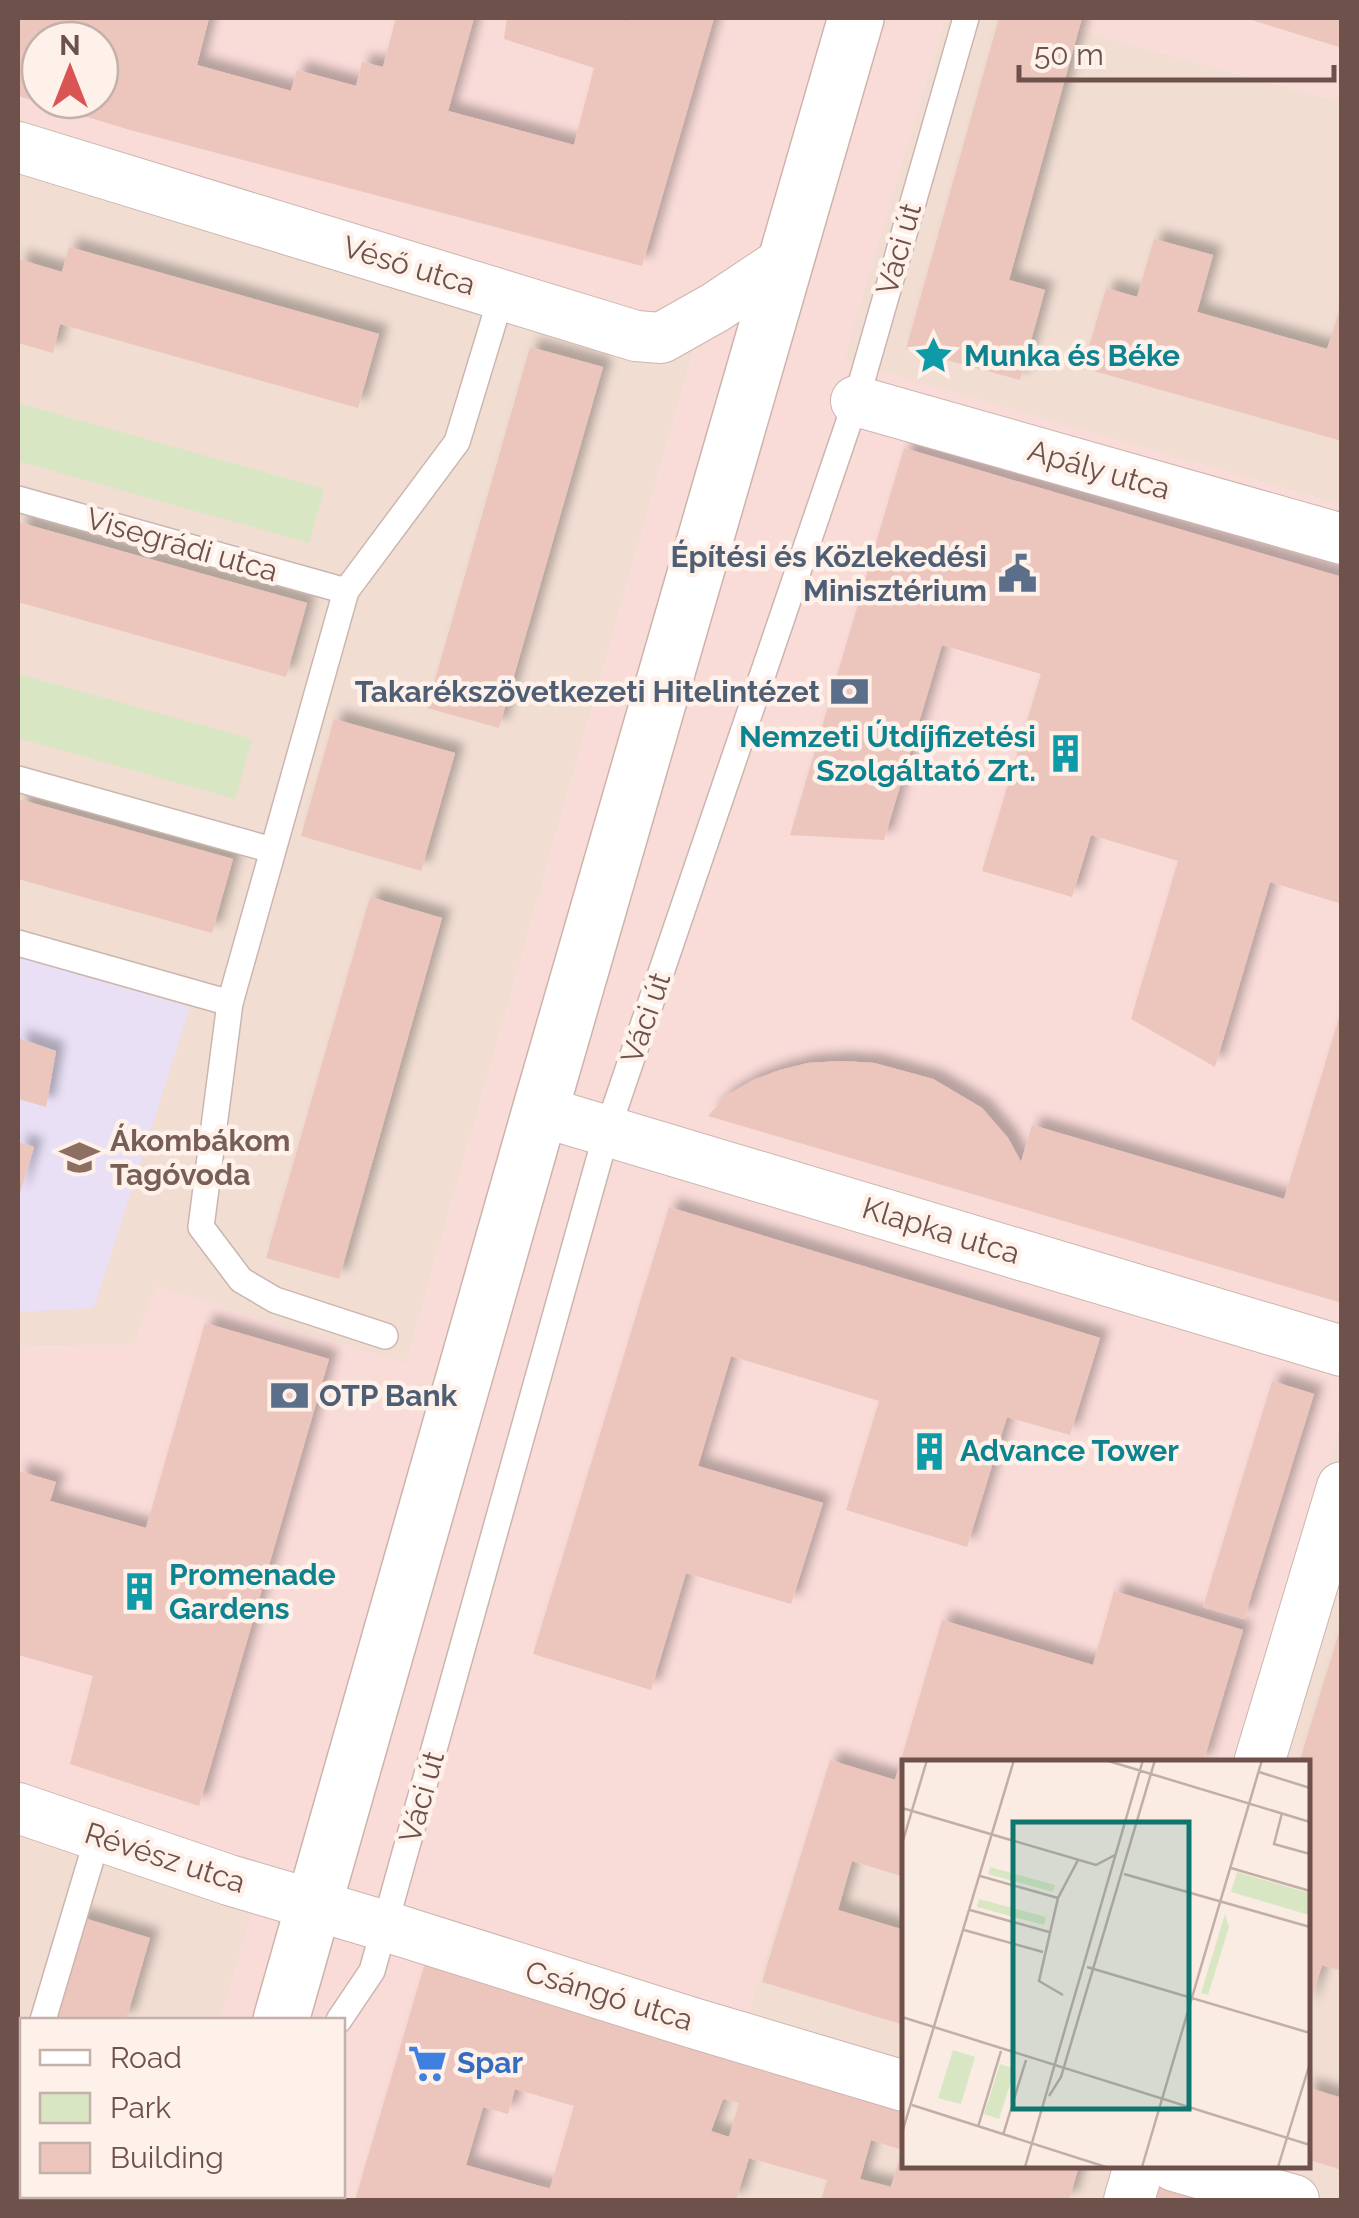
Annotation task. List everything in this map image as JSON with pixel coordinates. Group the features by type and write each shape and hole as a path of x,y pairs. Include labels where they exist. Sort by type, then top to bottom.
{"main road":[{"path":"282,2018 856,18"}],"street":[{"name":"Véső utca","path":"18,146 636,336 661,338 785,261"},
{"name":"Apály utca","path":"856,400 1342,539"},
{"name":"Klapka utca","path":"540,1112 1342,1351"},
{"path":"1260,1760 1342,1487"},
{"name":"Révész utca","path":"18,1808 229,1880 314,1904"},
{"name":"Csángó utca","path":"314,1904 902,2085"},
{"path":"1128,2200 1138,2168"},
{"path":"1181,2168 1294,2200"}],"lane":[{"name":"Váci út","path":"339,2018 372,1971 607,1131 856,400 966,18"},
{"path":"385,1336 275,1300 241,1280 200,1228 230,1002 346,591 458,442 502,294"},
{"name":"Visegrádi utca","path":"18,499 346,591"},
{"path":"18,779 272,850"},
{"path":"18,943 230,1002"},
{"path":"44,2018 98,1836"}],"shaded area":[{"path":"18,18 945,18 844,361 1341,505 1341,1421 1242,1760 902,1760 902,1781 830,1761 691,2200 170,2200 345,2198 345,2018 222,2018 263,1868 18,1784 18,1347 134,1345 156,1287 406,1364 698,337 630,308 18,123"},
{"path":"945,18 1036,18 1341,102 1341,505 843,361"},
{"path":"1036,18 1341,18 1341,102"},
{"path":"18,123 630,308 698,336 406,1364 156,1287 134,1345 18,1347"},
{"name":"Ákombákom Tagóvoda","path":"18,957 190,1007 94,1308 18,1312"},
{"path":"1341,1421 1341,2200 691,2200 830,1760 902,1781 902,2168 1309,2168 1309,1760 1242,1760"},
{"path":"18,1784 264,1868 222,2018 20,2018 20,2198 170,2200 18,2200"}],"green space":[{"path":"18,403 324,489 309,543 18,461"},
{"path":"18,674 252,739 235,799 18,738"}],"building":[{"path":"18,18 209,18 197,65 291,91 297,70 356,86 362,62 383,67 396,18 474,18 448,111 574,145 594,68 504,39 507,18 714,18 642,266 97,120 120,120 120,20 20,20 20,97"},
{"path":"999,18 1082,18 1009,280 1045,290 1020,380 906,349"},
{"path":"1245,18 1342,18 1342,48"},
{"path":"1154,239 1213,255 1197,312 1327,349 1342,303 1342,441 1083,368 1106,288 1137,297"},
{"path":"69,247 379,334 358,408 60,324 53,353 18,343 18,259 62,272"},
{"path":"530,347 603,367 499,728 427,708"},
{"path":"904,448 1342,577 1342,904 1270,882 1215,1067 1131,1019 1178,861 1091,835 1072,897 982,871 1041,674 942,645 884,840 790,835"},
{"path":"18,522 307,603 286,677 18,602"},
{"path":"334,719 455,753 421,871 301,836"},
{"path":"18,799 233,859 212,933 18,879"},
{"path":"370,897 442,918 339,1279 266,1258"},
{"path":"1342,1008 1342,1303 708,1116 726,1096 780,1070 808,1063 874,1063 933,1079 982,1108 1008,1138 1021,1162 1032,1125 1284,1199"},
{"path":"18,1038 56,1051 46,1107 18,1099"},
{"path":"18,1142 34,1147 18,1199"},
{"name":"Advance Tower","path":"669,1207 1100,1338 1070,1435 1007,1417 967,1547 846,1510 879,1401 731,1356 698,1466 823,1503 791,1604 686,1573 651,1690 533,1654"},
{"name":"Promenade Gardens","path":"205,1323 329,1359 199,1806 70,1764 93,1676 18,1655 18,1471 56,1482 50,1501 146,1528"},
{"path":"1272,1381 1314,1394 1244,1619 1203,1607"},
{"path":"1114,1591 1243,1630 1204,1760 902,1760 902,1876 852,1861 838,1910 902,1929 902,2024 762,1982 830,1760 895,1780 942,1620 1093,1665"},
{"path":"1341,1626 1342,1971 1322,1965 1309,2005 1309,1760 1300,1760"},
{"path":"77,1916 150,1938 127,2018 46,2018"},
{"path":"425,1963 902,2105 902,2150 902,2168 1078,2168 1069,2200 821,2200 827,2180 749,2158 736,2200 355,2200","holes":["515,2089 574,2106 550,2189 466,2165 483,2107 508,2114","723,2099 739,2103 729,2137 711,2131","871,2140 902,2150 891,2187 860,2179"]},
{"path":"1309,2088 1342,2098 1342,2170 1309,2160"},
{"path":"20,2106 20,2198 72,2200 18,2200"},
{"path":"1157,2183 1213,2200 1152,2200"}],"place":[{"name":"Munka és Béke","path":"934,356"},
{"name":"Építési és Közlekedési Minisztérium","path":"1017,574"},
{"name":"Takarékszövetkezeti Hitelintézet","path":"850,692"},
{"name":"Nemzeti Útdíjfizetési Szolgáltató Zrt.","path":"1066,754"},
{"name":"Ákombákom Tagóvoda","path":"80,1158"},
{"name":"OTP Bank","path":"289,1396"},
{"name":"Advance Tower","path":"930,1451"},
{"name":"Promenade Gardens","path":"139,1592"},
{"name":"Spar","path":"427,2063"}]}
